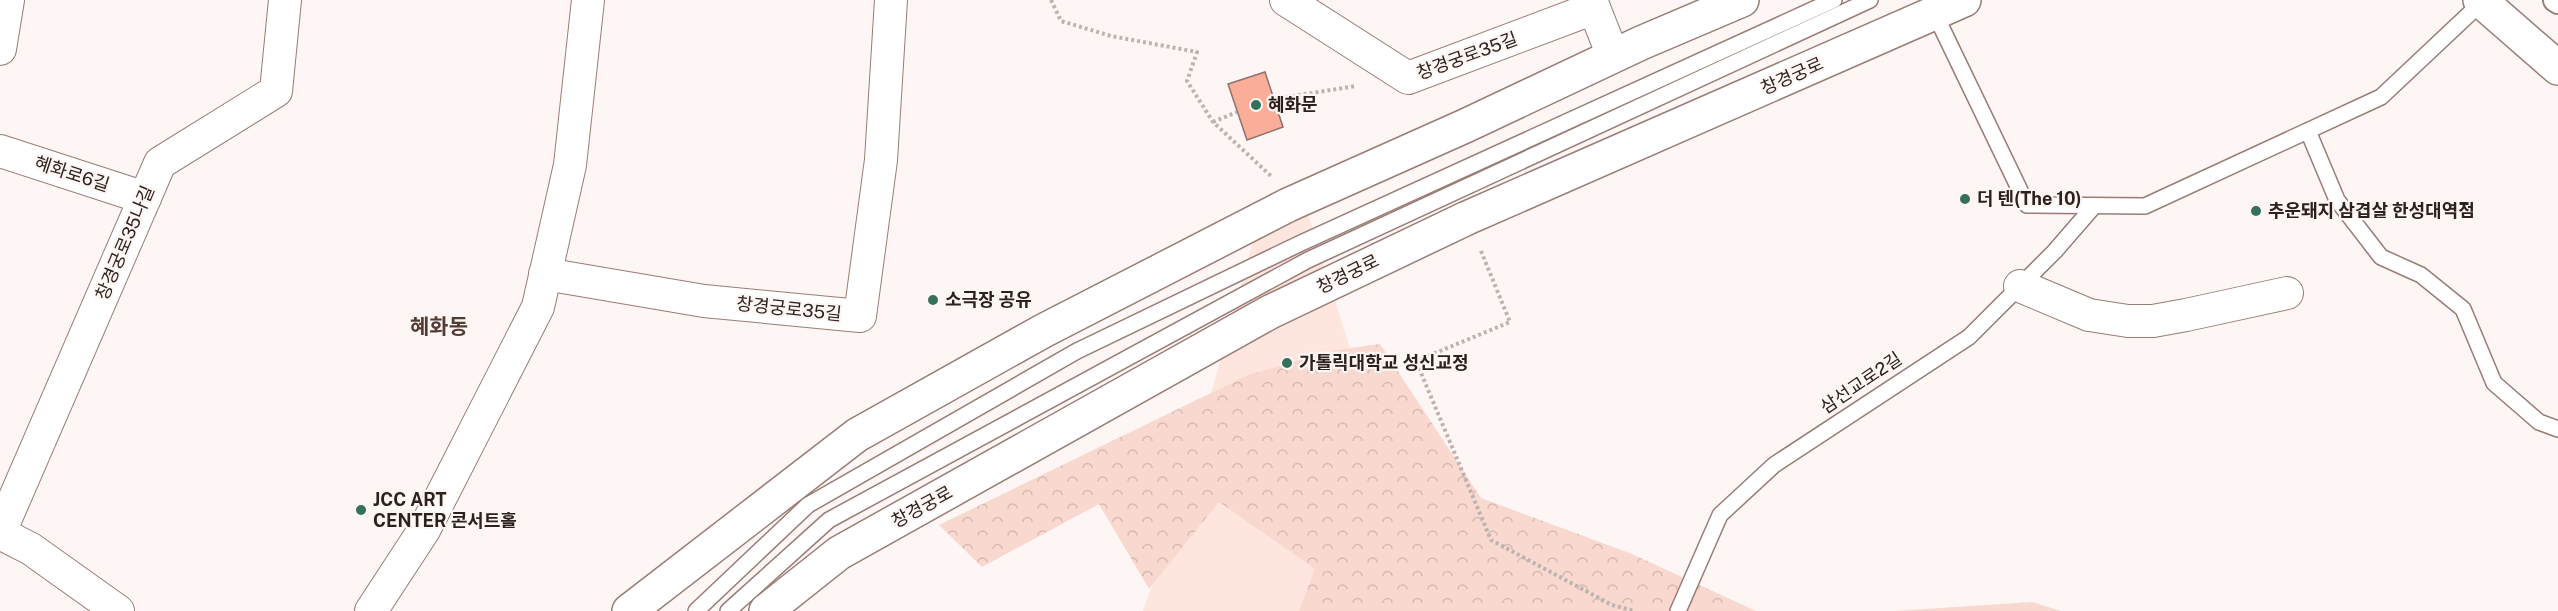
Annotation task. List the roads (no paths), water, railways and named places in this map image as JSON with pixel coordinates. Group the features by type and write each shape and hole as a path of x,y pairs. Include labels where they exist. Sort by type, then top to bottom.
{"main road":[{"path":"629,611 857,435 1043,331 1288,205 1465,126 1613,56 1742,0"},
{"path":"2481,1 2558,68"},
{"name":"창경궁로","path":"766,611 839,553 1270,312 1467,218 1949,7"}],"street":[{"name":"창경궁로35나길","path":"0,533 160,163 276,91 285,0"},
{"path":"371,611 424,530 538,307 570,165 588,0"},
{"name":"창경궁로35길","path":"545,274 705,301 860,316 881,160 891,0"},
{"name":"창경궁로35길","path":"1286,0 1407,78 1592,4"},
{"path":"1592,4 1613,56"},
{"name":"혜화로6길","path":"0,151 145,198"},
{"path":"2019,286 2089,315 2128,321 2153,321 2287,293"},
{"path":"0,533 31,549 118,611"}],"lane":[{"path":"696,611 808,505 1077,351 1301,243 1834,0"},
{"path":"728,611 829,520 1308,260 1870,0"},
{"path":"1949,7 2027,205 2145,206 2381,97 2481,1"},
{"path":"2308,130 2337,200 2381,257 2421,275 2463,309 2494,382 2539,422 2558,429"},
{"name":"삼선교로2길","path":"1678,611 1720,515 1774,465 1969,337 2055,251 2094,206"}],"place":[{"name":"혜화문","path":"1256,105"},
{"name":"더 텐(The 10)","path":"1965,199"},
{"name":"추운돼지 삼겹살 한성대역점","path":"2256,211"},
{"name":"소극장 공유","path":"933,300"},
{"name":"가톨릭대학교 성신교정","path":"1287,363"},
{"name":"JCC ART CENTER 콘서트홀","path":"361,510"}],"district":[{"name":"혜화동","path":"439,327"}]}
